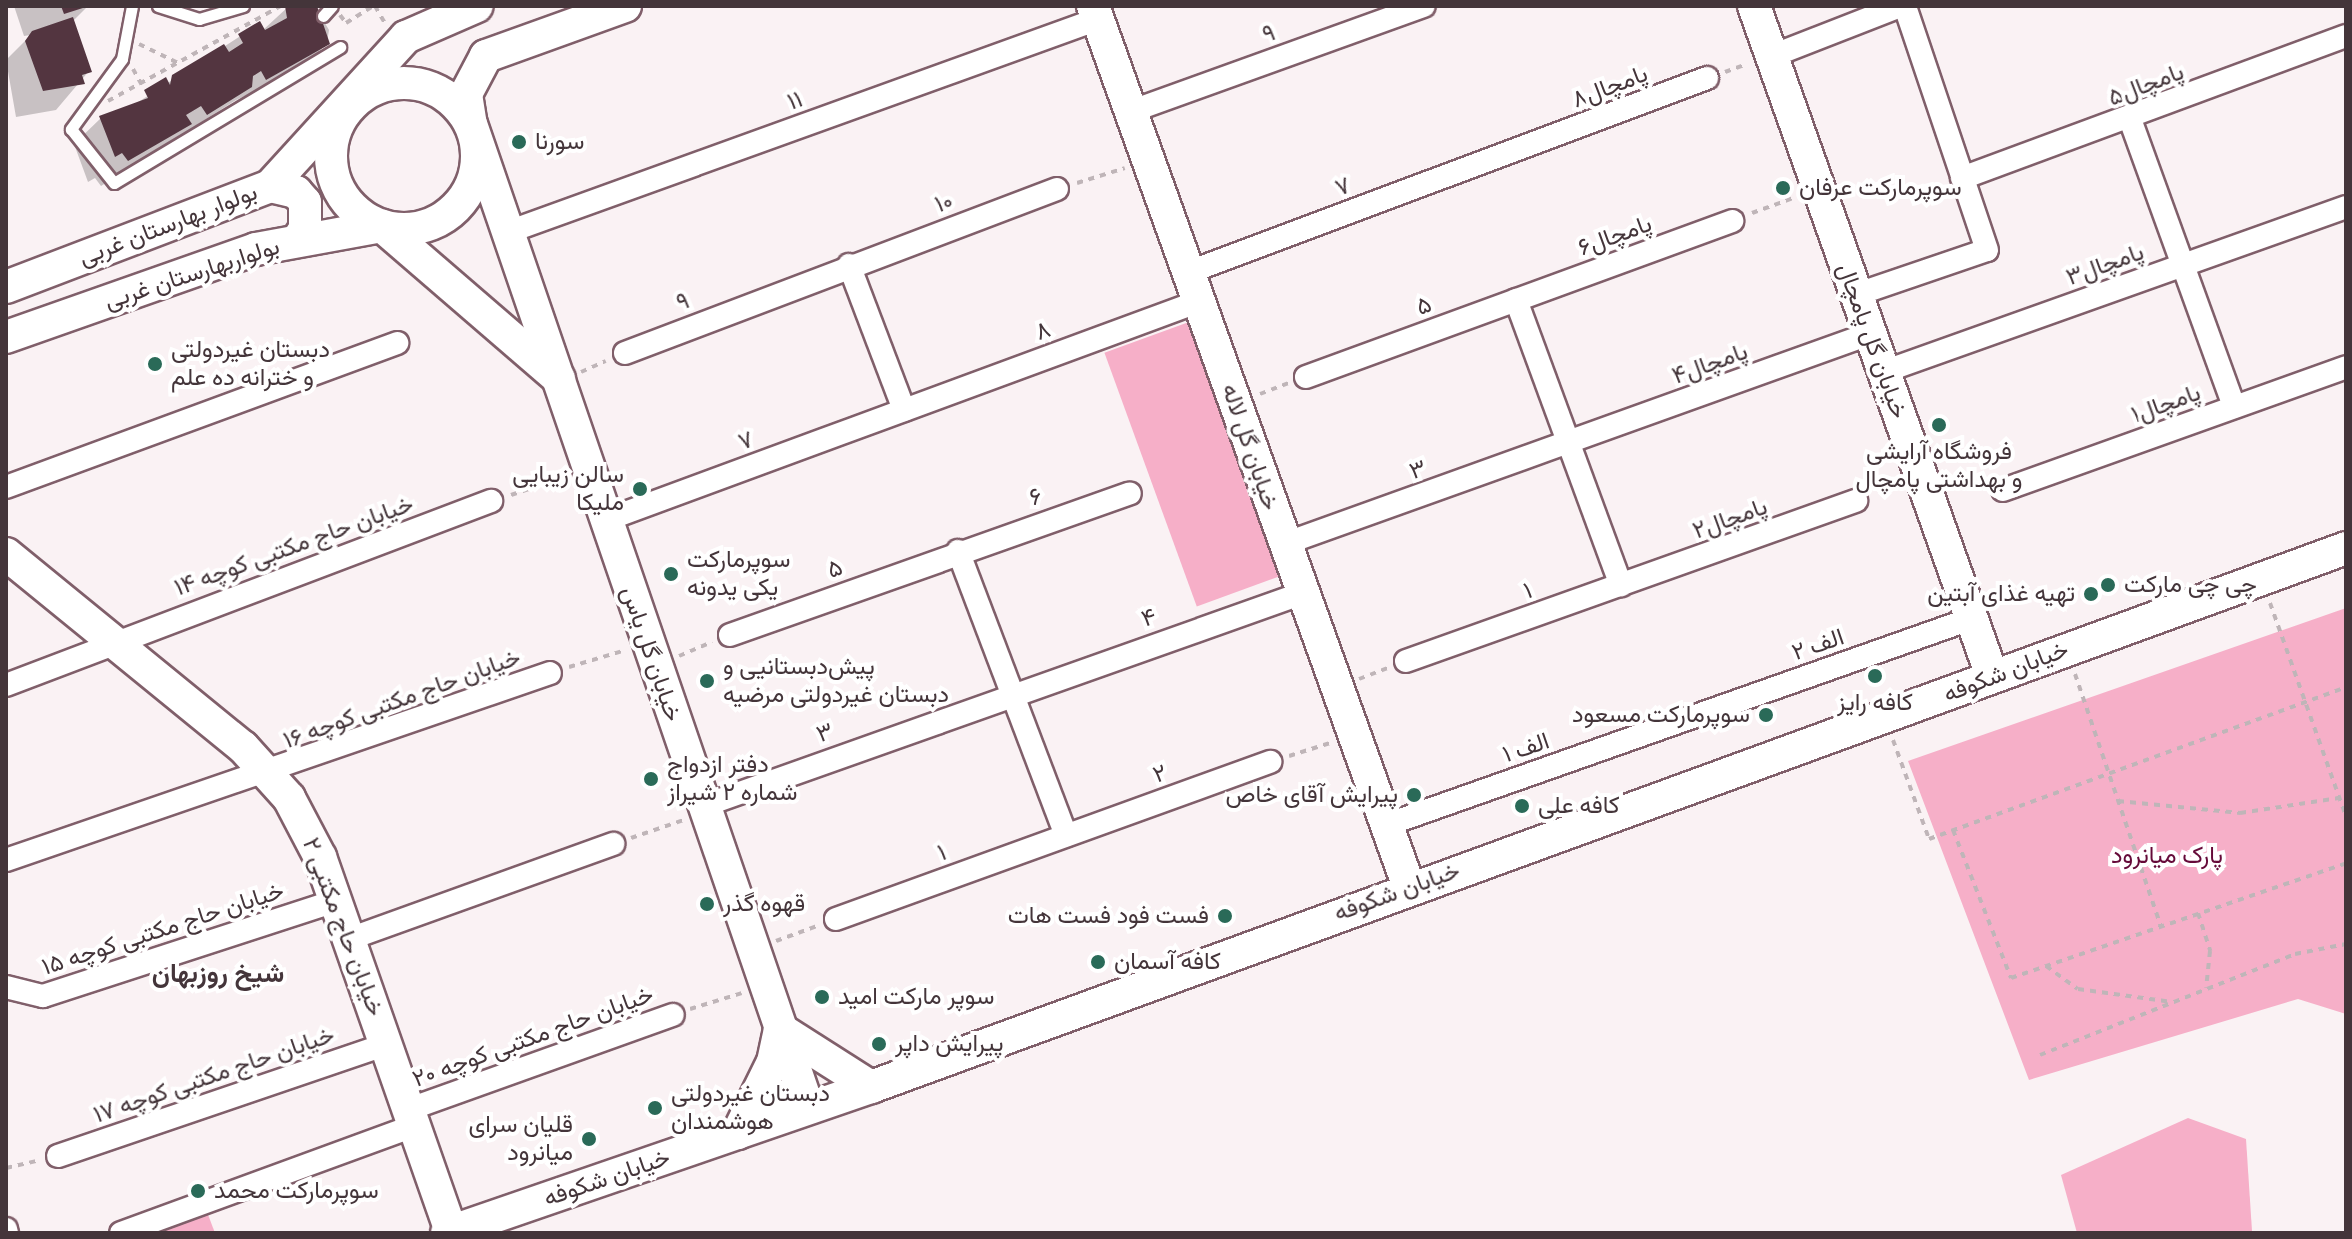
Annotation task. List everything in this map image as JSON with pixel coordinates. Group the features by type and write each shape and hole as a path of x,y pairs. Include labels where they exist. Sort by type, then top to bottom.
{"street":[{"path":"477,6 406,37 349,107 330,152 333,176 343,198 382,226 561,381"},
{"path":"382,226 418,227 450,212 476,172 466,94 486,56 625,6"},
{"name":"۹","path":"1132,111 1424,6"},
{"name":"خیابان گل پامچال","path":"1754,6 1992,676"},
{"path":"1772,56 1902,6 1962,178 1987,250 1855,295"},
{"name":"خیابان گل لاله","path":"1096,12 1409,887"},
{"name":"۱۱","path":"508,232 1096,12"},
{"name":"پامچال۵","path":"1962,178 2130,119 2346,36"},
{"name":"پامچال۸","path":"1468,168 1707,78"},
{"path":"349,107 367,92 415,83 438,90 471,124"},
{"name":"بولوار بهارستان غربی","path":"6,287 270,186 349,107"},
{"path":"2130,119 2180,265 2234,407"},
{"name":"خیابان گل یاس","path":"471,124 561,381 763,986 808,1107"},
{"name":"۷","path":"1196,286 1468,168"},
{"path":"270,186 296,192 305,202 305,229 297,241"},
{"name":"۱۰","path":"849,265 1057,189"},
{"name":"پامچال۳","path":"1883,372 2346,207"},
{"name":"پامچال۶","path":"1516,300 1732,221"},
{"name":"بولواربهارستان غربی","path":"6,337 297,241 382,226"},
{"path":"849,265 904,410"},
{"name":"۹","path":"625,353 849,265"},
{"name":"۸","path":"904,410 1196,286"},
{"path":"1516,300 1621,585"},
{"name":"۵","path":"1306,377 1516,300"},
{"name":"پامچال۴","path":"1569,444 1869,334"},
{"path":"6,487 397,343"},
{"name":"پامچال۱","path":"2003,490 2346,367"},
{"name":"۷","path":"606,520 904,410"},
{"name":"۳","path":"1284,544 1569,444"},
{"name":"۶","path":"958,551 1130,493"},
{"name":"خیابان حاج مکتبی کوچه ۱۴","path":"6,685 114,640 491,501"},
{"name":"پامچال۲","path":"1621,585 1856,501"},
{"name":"خیابان شکوفه","path":"449,1232 871,1087 1409,887 1885,720 1992,676 2346,548"},
{"path":"958,551 1066,835"},
{"name":"۵","path":"730,635 958,551"},
{"name":"خیابان حاج مکتبی ۲","path":"6,554 114,640 271,774 320,857 413,1117 449,1232"},
{"name":"۱","path":"1406,661 1621,585"},
{"name":"۴","path":"1011,691 1303,593"},
{"name":"۲ الف","path":"1681,721 1973,618"},
{"name":"خیابان حاج مکتبی کوچه ۱۶","path":"6,860 271,774 550,673"},
{"name":"۳","path":"704,810 1011,691"},
{"name":"۱ الف","path":"1389,824 1681,721"},
{"name":"۲","path":"1066,835 1270,762"},
{"name":"۱","path":"836,919 1066,835"},
{"path":"349,939 613,844"},
{"name":"خیابان حاج مکتبی کوچه ۱۵","path":"6,987 43,996 336,901"},
{"name":"خیابان حاج مکتبی کوچه ۲۰","path":"121,1233 673,1015"},
{"path":"738,1133 773,1062 780,1029 871,1087"},
{"name":"خیابان حاج مکتبی کوچه ۱۷","path":"58,1156 387,1044"}],"lane":[{"path":"132,6 122,59 71,129 114,183 340,47"},
{"path":"158,6 199,19 243,6"},
{"path":"323,16 335,9"}],"path":[{"path":"94,98 113,102 281,6"},
{"path":"335,9 346,23 374,6 387,26"},
{"path":"147,47 180,64"},
{"path":"1707,78 1772,56"},
{"path":"132,68 142,85"},
{"path":"1057,189 1151,160"},
{"path":"1732,221 1817,189"},
{"path":"561,381 625,353"},
{"path":"1235,403 1306,377"},
{"path":"491,501 588,469"},
{"path":"2261,578 2346,816"},
{"path":"550,673 730,635"},
{"path":"2066,649 2161,927"},
{"path":"1338,687 1406,661"},
{"path":"1885,720 1929,839 2346,687"},
{"path":"1270,762 1355,735"},
{"path":"2118,801 2240,813 2339,798"},
{"path":"613,844 704,810"},
{"path":"1953,830 2011,978 2346,863"},
{"path":"2198,913 2210,951 2206,990"},
{"path":"751,950 836,919"},
{"path":"2040,1055 2295,954 2346,944"},
{"path":"2046,966 2078,989 2174,1002"},
{"path":"673,1015 763,986"},
{"path":"6,1168 58,1156"}],"green space":[{"path":"1189,322 1281,576 1197,606 1104,353"},
{"name":"پارک میانرود","path":"2346,608 2346,1014 2298,999 2029,1080 1908,761"},
{"path":"2188,1118 2246,1139 2252,1231 2077,1233 2061,1175"},
{"path":"207,1212 215,1233 149,1233"}],"building":[{"path":"61,6 86,6 86,7 64,14"},
{"path":"285,6 317,6 330,44 266,80 261,71 253,76 252,87 207,115 201,106 186,115 192,124 128,161 122,153 115,157 99,116 148,98 144,90 166,77 170,85 172,75 224,44 229,52 243,43 238,34 260,21 265,30 287,18"},
{"path":"73,17 92,72 82,75 85,84 43,91 25,41 32,31"}],"place":[{"name":"سورنا","path":"519,142"},
{"name":"سوپرمارکت عرفان","path":"1783,188"},
{"name":"دبستان غیردولتی و خترانه ده علم","path":"155,364"},
{"name":"فروشگاه آرایشی و بهداشتی پامچال","path":"1939,425"},
{"name":"سالن زیبایی ملیکا","path":"640,489"},
{"name":"سوپرمارکت یکی یدونه","path":"671,574"},
{"name":"چی چی مارکت","path":"2108,585"},
{"name":"تهیه غذای آبتین","path":"2091,594"},
{"name":"کافه رایز","path":"1875,676"},
{"name":"پیش‌دبستانیی و دبستان غیردولتی مرضیه","path":"707,681"},
{"name":"سوپرمارکت مسعود","path":"1766,715"},
{"name":"دفتر ازدواج شماره ۲ شیراز","path":"651,779"},
{"name":"پیرایش آقای خاص","path":"1414,795"},
{"name":"کافه علی","path":"1522,806"},
{"name":"قهوه گذر","path":"707,904"},
{"name":"فست فود فست هات","path":"1225,916"},
{"name":"کافه آسمان","path":"1098,962"},
{"name":"سوپر مارکت امید","path":"822,997"},
{"name":"پیرایش داپر","path":"879,1044"},
{"name":"دبستان غیردولتی هوشمندان","path":"655,1108"},
{"name":"قلیان سرای میانرود","path":"589,1139"},
{"name":"سوپرمارکت محمد","path":"198,1191"}],"district":[{"name":"شیخ روزبهان","path":"218,974"}]}
